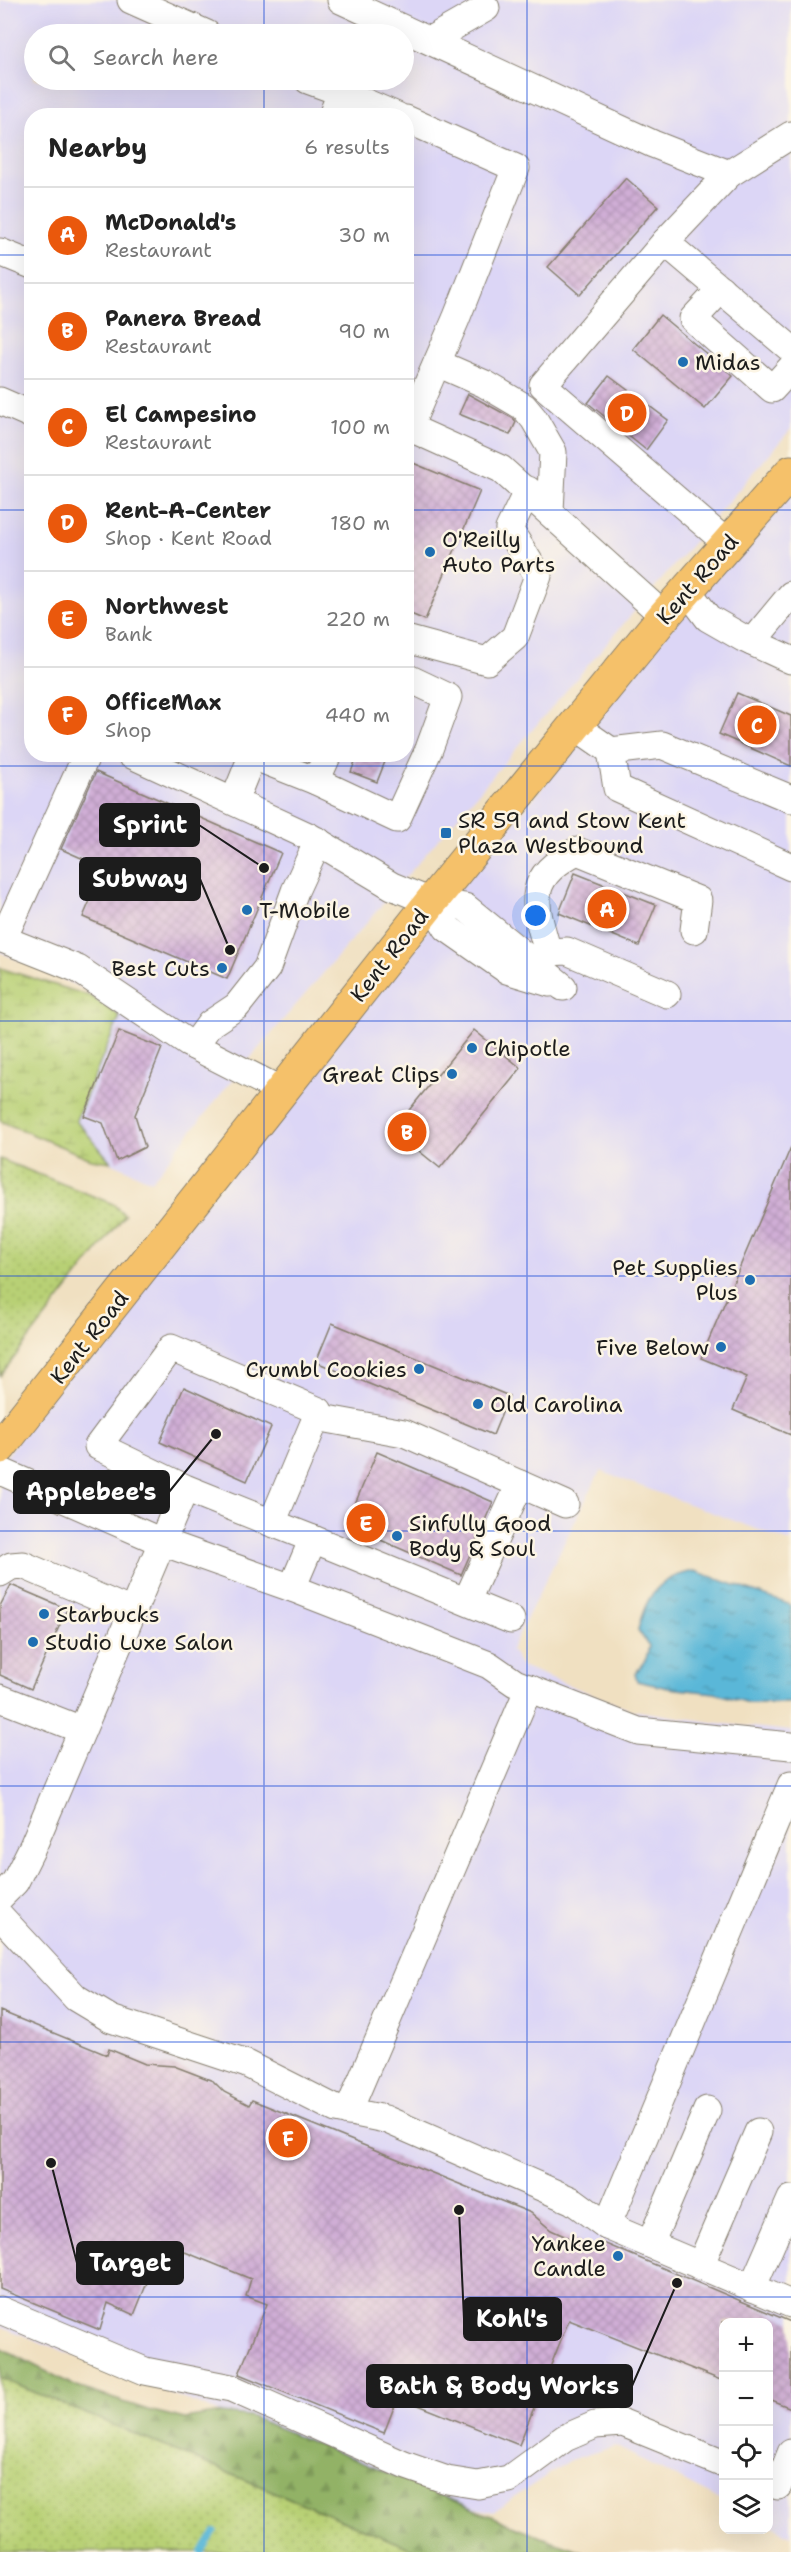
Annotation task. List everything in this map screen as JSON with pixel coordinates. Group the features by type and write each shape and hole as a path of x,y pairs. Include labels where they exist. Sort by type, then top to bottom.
{"main road":[{"name":"Kent Road","path":"0,1448 431,902 664,616 790,475"}],"lane":[{"path":"131,0 185,24"},
{"path":"341,0 394,24"},
{"path":"458,0 493,4"},
{"path":"430,40 493,4"},
{"path":"414,33 653,144 729,174"},
{"path":"320,90 336,104 356,108"},
{"path":"414,123 516,168 414,414"},
{"path":"728,544 543,385 665,242 729,174 791,135"},
{"path":"665,242 791,349"},
{"path":"0,252 24,262"},
{"path":"721,289 693,319 772,389 791,368"},
{"path":"437,363 485,384 524,407 534,419 553,452 550,511"},
{"path":"0,401 24,412"},
{"path":"414,430 501,469 528,490 664,616"},
{"path":"414,641 487,661 515,637 538,576 509,529 528,490"},
{"path":"687,590 708,618 791,660"},
{"path":"752,642 791,595"},
{"path":"269,762 397,819 429,749 448,697 414,681"},
{"path":"575,726 611,751 662,745 791,799"},
{"path":"611,751 616,788 791,867"},
{"path":"83,762 1,939 78,969 194,1046 282,1091"},
{"path":"148,762 318,841 392,886 431,902 465,907 540,957 563,987 507,970 447,928 431,902"},
{"path":"234,801 250,762"},
{"path":"316,782 325,762"},
{"path":"194,1046 210,1024 237,1006 267,968 295,891 318,841"},
{"path":"540,957 536,909 539,884 554,863 577,851 698,900 694,930"},
{"path":"540,957 567,951 667,994"},
{"path":"272,1523 319,1411 171,1347 98,1446 185,1488 272,1523 467,1600 511,1620"},
{"path":"316,1417 404,1433 565,1504"},
{"path":"0,1471 162,1542 292,1588 489,1665 515,1683 638,1731 791,1746"},
{"path":"467,1600 520,1484"},
{"path":"0,1897 15,1882 29,1855 185,1488"},
{"path":"292,1588 313,1539"},
{"path":"0,1573 11,1566 23,1565 132,1612"},
{"path":"348,2112 529,1688"},
{"path":"0,1698 82,1730"},
{"path":"607,2226 791,1785"},
{"path":"0,1917 76,1998 111,2019 247,2064 336,2109 385,2119 573,2201 607,2226 791,2304"},
{"path":"650,2244 707,2110"},
{"path":"700,2266 758,2132"},
{"path":"752,2288 791,2199"},
{"path":"0,2310 145,2371 231,2388 404,2465 447,2480 478,2485 509,2478 565,2438 595,2425 623,2423 719,2462"},
{"path":"779,2486 791,2453"}],"shaded area":[{"path":"0,0 791,0 791,429 246,1063 151,1181 111,1162 76,1120 119,1016 82,988 0,952"},
{"path":"791,480 791,1542 600,1471 511,1650 521,1666 631,1710 791,1731 791,2535 773,2526 773,2318 719,2318 719,2499 615,2446 568,2461 493,2512 446,2502 0,2326 0,1466 38,1412"}],"green space":[{"path":"0,968 90,996 120,1016 76,1120 111,1162 91,1159 0,1121"},
{"path":"0,1159 113,1204 125,1215 0,1376"},
{"path":"0,2348 77,2387 148,2410 185,2419 221,2413 250,2416 541,2537 584,2552 419,2552 0,2378"},
{"path":"0,2378 419,2552 0,2552"}],"water":[{"path":"695,1571 791,1605 791,1703 749,1703 715,1693 668,1688 637,1681 635,1674 646,1659 649,1646 638,1630 645,1607 663,1583"}],"building":[{"path":"626,178 658,206 580,295 548,267"},
{"name":"Midas","path":"660,315 733,376 705,409 633,349"},
{"path":"609,376 668,420 646,450 588,403"},
{"path":"468,394 514,419 516,422 510,435 459,414"},
{"name":"O'Reilly Auto Parts","path":"414,463 480,491 425,620 414,615"},
{"path":"737,693 791,716 791,766 719,734"},
{"path":"355,762 385,762 377,782 351,772"},
{"path":"96,772 281,853 227,979 83,917 104,868 61,849"},
{"path":"575,873 656,905 639,946 559,913"},
{"path":"474,1030 521,1068 440,1168 393,1130"},
{"path":"119,1031 162,1048 135,1115 145,1147 117,1161 103,1123 84,1116"},
{"path":"791,1147 791,1435 733,1410 747,1377 701,1358"},
{"path":"332,1323 509,1396 493,1435 316,1362"},
{"path":"184,1387 271,1427 247,1481 160,1442"},
{"path":"377,1452 493,1502 461,1575 346,1525"},
{"path":"11,1585 67,1609 31,1689 0,1675 0,1606"},
{"path":"0,2011 107,2055 109,2049 145,2064 174,2066 213,2081 224,2092 249,2105 252,2100 531,2213 551,2230 598,2251 601,2242 791,2322 791,2408 773,2401 773,2318 719,2318 719,2379 569,2320 519,2445 398,2397 384,2433 239,2374 267,2304 246,2296 251,2279 163,2243 134,2315 108,2303 100,2330 0,2289"}],"waterway":[{"path":"202,2552 215,2532"}],"place":[{"name":"Midas","path":"683,362"},
{"name":"Rent-A-Center","path":"627,413"},
{"name":"O'Reilly Auto Parts","path":"430,552"},
{"name":"El Campesino","path":"757,725"},
{"name":"SR 59 and Stow Kent Plaza Westbound","path":"446,833"},
{"name":"Sprint","path":"264,868"},
{"name":"McDonald's","path":"607,909"},
{"name":"T-Mobile","path":"247,910"},
{"name":"Subway","path":"230,950"},
{"name":"Best Cuts","path":"222,968"},
{"name":"Chipotle","path":"472,1048"},
{"name":"Great Clips","path":"452,1074"},
{"name":"Panera Bread","path":"407,1132"},
{"name":"Pet Supplies Plus","path":"750,1280"},
{"name":"Five Below","path":"721,1347"},
{"name":"Crumbl Cookies","path":"419,1369"},
{"name":"Old Carolina","path":"478,1404"},
{"name":"Applebee's","path":"216,1434"},
{"name":"Northwest","path":"366,1523"},
{"name":"Sinfully Good Body & Soul","path":"397,1536"},
{"name":"Starbucks","path":"44,1614"},
{"name":"Studio Luxe Salon","path":"33,1642"},
{"name":"OfficeMax","path":"288,2138"},
{"name":"Target","path":"51,2163"},
{"name":"Kohl's","path":"459,2210"},
{"name":"Yankee Candle","path":"618,2256"},
{"name":"Bath & Body Works","path":"677,2283"}]}
